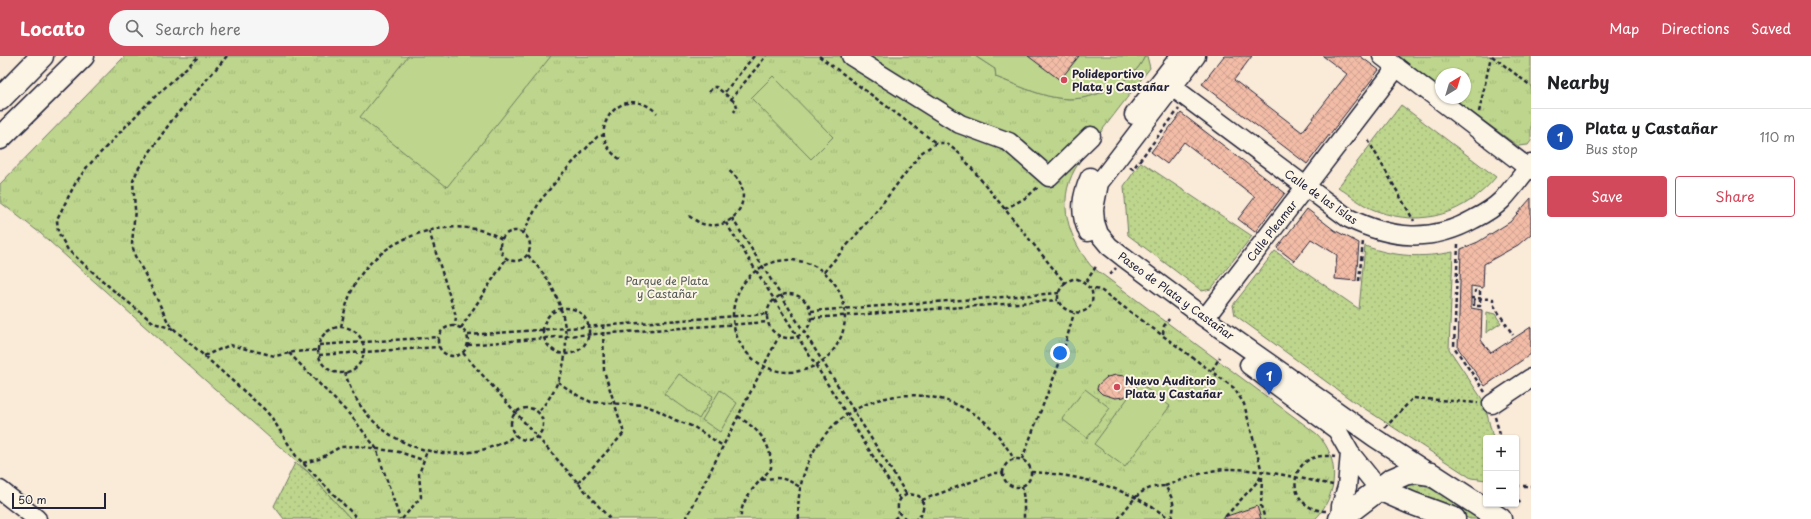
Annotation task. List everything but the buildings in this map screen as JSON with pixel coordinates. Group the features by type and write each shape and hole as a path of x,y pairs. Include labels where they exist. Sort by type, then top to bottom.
{"main road":[{"path":"0,98 42,56"},
{"path":"1,137 83,56"},
{"path":"1336,516 1405,474 1416,472 1431,474 1500,519"},
{"path":"1379,489 1454,519"}],"street":[{"path":"851,56 960,124 1009,142 1049,177 1091,136"},
{"name":"Paseo de Plata y Castañar","path":"1180,56 1090,176 1081,206 1084,222 1090,236 1102,252 1118,265 1337,430 1344,455 1379,489"},
{"name":"Paseo de Plata y Castañar","path":"1196,56 1167,73 1099,183 1095,196 1095,222 1099,234 1109,246 1205,318 1369,434 1431,474"},
{"path":"1382,56 1530,168"},
{"name":"Calle Pleamar","path":"1205,318 1397,67"},
{"name":"Calle de las Islas","path":"1167,73 1306,187 1348,218 1362,225 1398,236 1428,235 1466,224 1493,208 1530,168"},
{"path":"1492,404 1531,378"},
{"path":"1336,516 1342,506 1347,487 1344,455"},
{"path":"0,490 37,519"}],"path":[{"path":"174,329 154,323 113,290 68,250 58,232 57,219 74,184 87,168 146,105 199,56"},
{"path":"227,56 172,120 138,169 133,180 135,209 132,244 135,256 168,322 264,409 272,418 296,456 358,519"},
{"path":"724,93 754,56"},
{"path":"731,99 766,56"},
{"path":"819,56 936,143"},
{"path":"1477,117 1492,56 1531,86"},
{"path":"709,92 713,87 716,87 724,93 736,103 738,107 734,112"},
{"path":"620,159 610,151 606,145 604,135 605,123 608,116 618,106 624,103 632,102 646,104 657,113"},
{"path":"1133,169 1180,107"},
{"path":"523,233 540,201 563,173 597,137 604,135"},
{"path":"1368,140 1415,223"},
{"path":"824,272 876,213 921,153 936,143 946,143 960,154 1065,282"},
{"path":"689,216 708,226 716,226 726,223 741,208 743,192 737,178 727,169"},
{"path":"1005,209 1027,197 1049,177"},
{"path":"732,218 907,495"},
{"path":"726,223 900,499 898,508 900,514 906,519"},
{"path":"341,327 345,309 353,288 362,273 386,249 415,235 428,231 466,227 486,231 502,239"},
{"path":"516,230 523,233 529,239 531,247 528,255 521,260 514,262 506,259 500,248 502,239 509,232 516,230"},
{"path":"428,231 456,316 455,326"},
{"path":"1359,281 1363,241"},
{"path":"1458,244 1458,298 1454,346 1492,404 1500,435"},
{"path":"528,255 548,281 560,308 567,336 565,354 558,382 549,401 538,412"},
{"path":"461,328 506,259"},
{"path":"784,260 794,260 815,266 824,272 838,288 845,308 846,316 841,338 830,356 823,362 803,371 782,372 763,367 747,354 741,346 737,337 733,316 736,297 746,279 763,266 784,260"},
{"path":"1086,282 1097,265"},
{"path":"1076,279 1086,282 1091,288 1091,304 1084,311 1074,313 1065,310 1058,300 1058,293 1065,282 1076,279"},
{"path":"1091,288 1102,291 1212,370 1234,388 1244,404 1262,472 1261,506 1265,519"},
{"path":"1480,291 1480,299 1480,306 1474,306 1473,299 1475,293 1480,291"},
{"path":"811,311 1058,293"},
{"path":"791,294 799,296 806,302 811,311 812,318 805,333 798,337 787,339 779,336 773,331 768,322 767,314 770,305 774,300 782,295 791,294"},
{"path":"1473,299 1493,299 1493,304 1513,335"},
{"path":"812,318 1058,300"},
{"path":"560,308 569,308 580,312 585,317 589,326 589,334 585,346 575,353 565,354 551,350 544,338 542,330 547,317 552,312 560,308"},
{"path":"1022,459 1061,359 1074,313"},
{"path":"468,335 767,314"},
{"path":"1163,334 1164,326 1169,319"},
{"path":"468,345 589,334 768,322"},
{"path":"578,483 624,432 604,371 603,325"},
{"path":"455,326 461,328 468,335 468,345 463,354 452,357 446,355 439,347 438,337 443,329 455,326"},
{"path":"341,327 350,328 356,331 363,342 364,352 360,364 350,371 338,373 327,368 323,364 319,355 319,345 323,336 328,332 341,327"},
{"path":"686,519 779,336"},
{"path":"319,345 438,337"},
{"path":"204,356 230,345 275,356 319,350"},
{"path":"319,355 439,347"},
{"path":"289,353 352,417 376,448 401,519 415,506 421,497 419,474 427,451"},
{"path":"463,354 538,436 610,519"},
{"path":"1212,370 1220,357"},
{"path":"345,372 356,399 371,419 386,433 403,442 427,451 457,454 476,451 491,447 515,435"},
{"path":"558,382 580,398 591,402 643,405 657,410 675,420 694,427 723,446"},
{"path":"799,519 800,487 805,470 818,444 827,432 847,414 876,400 905,395 934,397 949,401 969,410 987,423 1002,440 1014,459"},
{"path":"1385,428 1413,398 1492,404"},
{"path":"528,408 538,412 543,425 538,436 526,440 515,435 511,424 512,418 516,412 528,408"},
{"path":"738,416 759,432 772,457 772,468 752,489 740,512 741,519"},
{"path":"303,463 319,458 340,447 358,446 399,452 423,460"},
{"path":"1336,516 1316,510 1303,502 1296,488 1296,477 1301,465 1307,460 1322,455 1344,455"},
{"path":"1014,459 1022,459 1030,467 1032,472 1028,482 1022,486 1012,486 1008,483 1003,473 1007,463 1014,459"},
{"path":"1118,519 1135,498 1145,489 1154,486 1165,486 1195,475 1226,469 1296,477 1347,487"},
{"path":"1032,472 1055,473 1091,480 1126,493 1171,519 1174,511 1174,503 1165,486"},
{"path":"1223,519 1259,480 1262,472"},
{"path":"922,500 995,473 1003,473"},
{"path":"761,480 775,477 800,487"},
{"path":"1022,486 1024,519"},
{"path":"1519,486 1531,486"},
{"path":"900,499 907,495 914,494 922,500 924,510 921,516 916,519"},
{"path":"894,519 900,514"}],"green space":[{"name":"Parque de Plata y Castañar","path":"125,56 975,56 995,69 996,77 1040,94 1068,99 1082,98 1097,94 1113,87 1132,74 1145,56 1147,56 1150,68 1085,154 1075,169 1069,182 1066,195 1066,207 1071,232 1083,255 1091,266 1317,434 1328,449 1333,467 1334,476 1330,495 1323,510 1315,519 351,519 307,471 40,233 0,202 0,184"},
{"path":"408,56 551,56 447,187 360,117"},
{"name":"Polideportivo Plata y Castañar","path":"975,56 1145,56 1132,74 1113,87 1097,94 1082,98 1068,99 1040,94 996,77 995,69"},
{"path":"1398,56 1531,56 1531,141 1528,145 1518,146 1460,104 1471,104 1471,68 1435,68 1435,85"},
{"path":"773,76 833,137 811,159 751,98"},
{"path":"1401,105 1496,177 1471,200 1442,214 1427,217 1411,218 1394,216 1377,211 1362,204 1338,187"},
{"path":"1141,162 1252,236 1211,289 1202,291 1128,235 1124,186"},
{"path":"1365,246 1376,250 1419,256 1453,252 1449,349 1484,402 1492,435 1483,435 1483,480 1471,478 1350,399 1235,315 1233,305 1275,251 1359,309"},
{"path":"1487,312 1495,314 1501,323 1486,333"},
{"path":"679,374 713,396 699,419 664,394"},
{"path":"1139,383 1170,406 1125,467 1094,444"},
{"path":"1085,389 1110,408 1087,438 1062,419"},
{"path":"720,390 737,403 720,432 702,420"},
{"path":"295,463 307,471 351,519 284,519 274,506"},
{"path":"1415,483 1440,492 1483,519 1470,519 1401,488 1404,485"}],"place":[{"name":"Polideportivo Plata y Castañar","path":"1064,80"},
{"name":"Nuevo Auditorio Plata y Castañar","path":"1117,387"},
{"name":"Plata y Castañar","path":"1269,395"}]}
